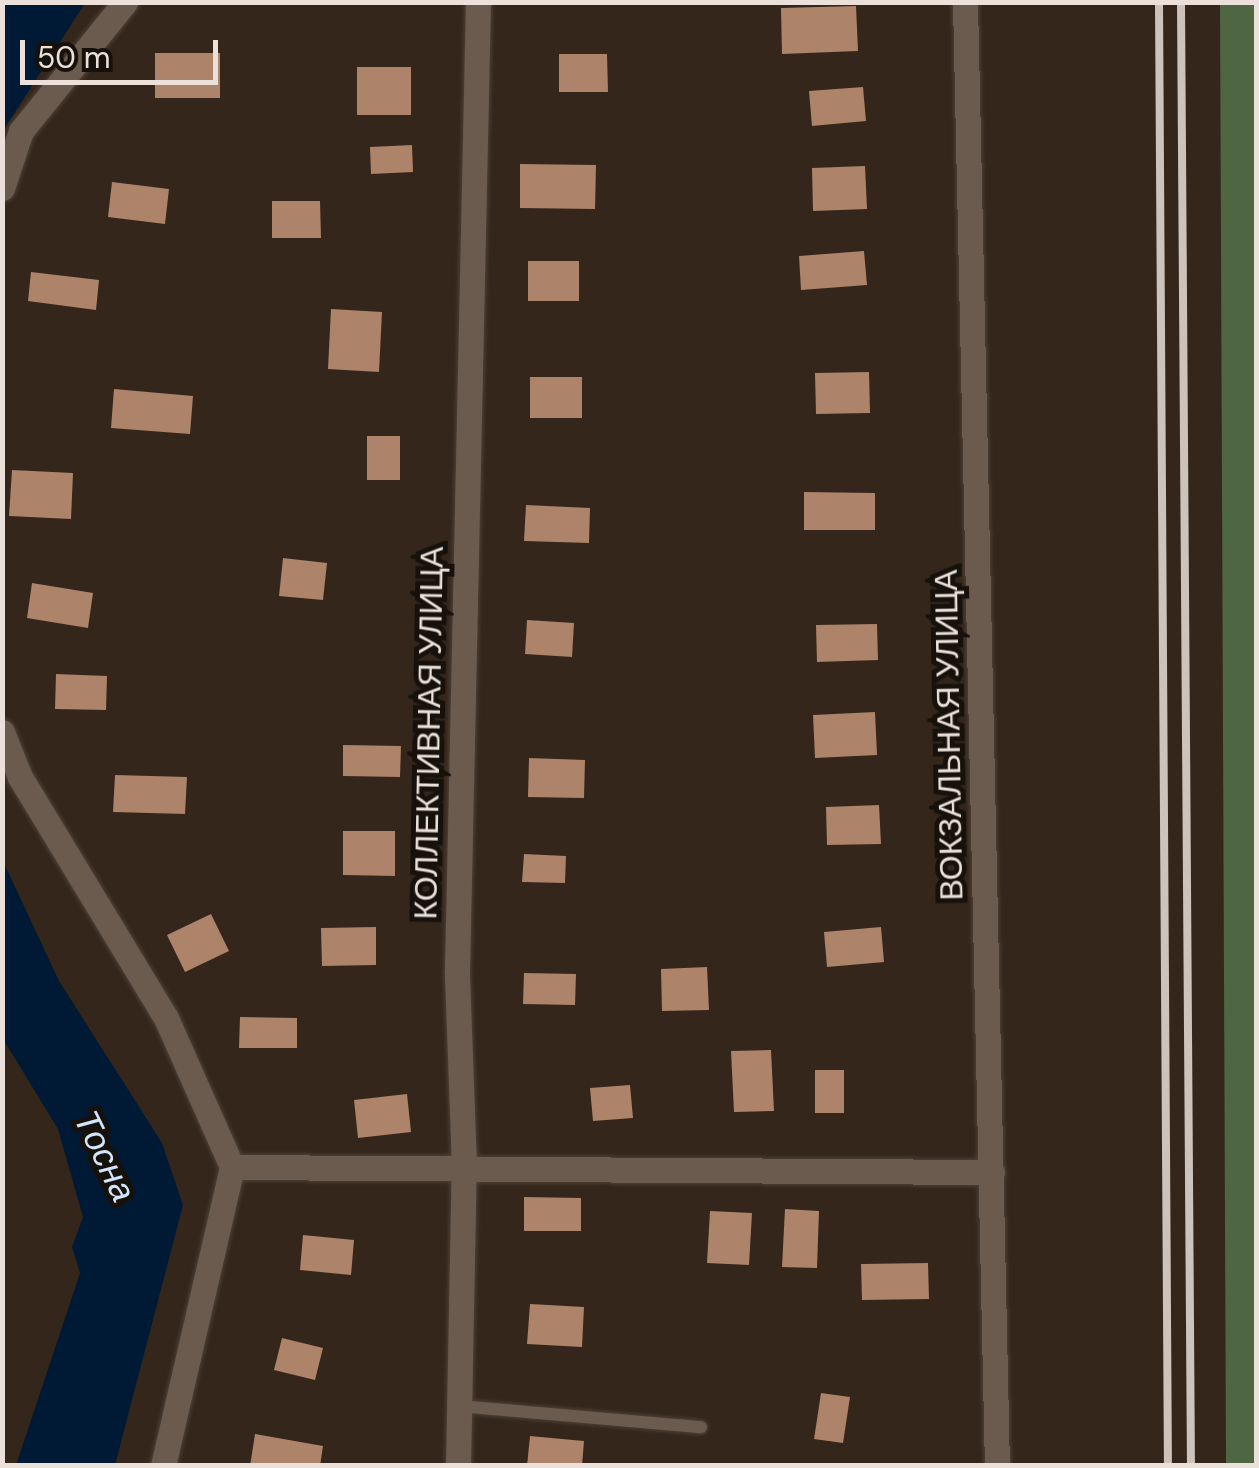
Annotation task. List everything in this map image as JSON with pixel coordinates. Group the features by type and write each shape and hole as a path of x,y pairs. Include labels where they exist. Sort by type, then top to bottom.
{"street":[{"path":"2,188 20,130 124,2"},
{"name":"КОЛЛЕКТИВНАЯ УЛИЦА","path":"458,1466 464,1166 457,971 478,2"},
{"name":"ВОКЗАЛЬНАЯ УЛИЦА","path":"964,2 997,1466"},
{"path":"2,732 20,777 166,1018 232,1166 163,1466"},
{"path":"232,1166 992,1172"}],"lane":[{"path":"459,1406 701,1426"}],"green space":[{"path":"1220,3 1256,3 1256,1466 1226,1465"}],"water":[{"path":"2,3 85,3 3,131"},
{"name":"Тосна","path":"2,859 59,981 162,1143 183,1205 115,1465 16,1465 80,1273 72,1247 83,1217 58,1129 3,1039"}],"building":[{"path":"856,6 858,51 782,54 781,8"},
{"path":"155,53 220,53 220,98 155,98"},
{"path":"559,54 607,54 608,92 559,92"},
{"path":"357,67 411,67 411,115 357,115"},
{"path":"863,87 866,121 812,126 809,91"},
{"path":"412,145 413,172 371,174 370,147"},
{"path":"520,164 596,165 595,209 520,208"},
{"path":"865,166 867,209 813,211 812,168"},
{"path":"112,182 169,189 165,224 108,217"},
{"path":"272,201 320,201 321,238 272,238"},
{"path":"864,251 867,285 801,290 799,256"},
{"path":"528,261 579,261 579,301 528,301"},
{"path":"31,272 99,280 96,310 28,301"},
{"path":"331,309 382,312 379,372 328,369"},
{"path":"869,372 870,413 816,414 815,373"},
{"path":"530,377 582,377 582,418 530,418"},
{"path":"114,389 193,396 190,434 111,428"},
{"path":"367,436 400,436 400,480 367,480"},
{"path":"12,470 73,473 71,519 9,516"},
{"path":"804,492 875,493 875,530 804,530"},
{"path":"526,505 590,508 589,543 524,541"},
{"path":"283,558 327,563 323,600 279,596"},
{"path":"32,583 93,593 88,628 27,618"},
{"path":"527,620 574,623 572,657 525,654"},
{"path":"877,624 878,660 817,662 816,625"},
{"path":"56,674 107,676 106,710 55,709"},
{"path":"875,712 877,755 815,758 813,715"},
{"path":"343,745 401,746 400,777 343,776"},
{"path":"529,758 585,760 584,798 528,797"},
{"path":"115,775 187,777 185,814 113,812"},
{"path":"879,805 881,844 827,845 826,807"},
{"path":"343,831 395,831 395,876 343,875"},
{"path":"524,854 566,856 565,883 522,882"},
{"path":"211,914 229,951 185,972 167,935"},
{"path":"376,927 376,965 322,966 321,928"},
{"path":"881,927 884,962 827,967 824,932"},
{"path":"707,967 709,1010 662,1011 661,969"},
{"path":"524,973 576,974 575,1005 523,1004"},
{"path":"240,1017 297,1018 297,1048 239,1048"},
{"path":"771,1050 774,1111 734,1112 731,1051"},
{"path":"815,1070 844,1070 844,1113 815,1113"},
{"path":"630,1085 633,1118 593,1121 590,1088"},
{"path":"407,1094 411,1132 358,1138 354,1100"},
{"path":"524,1197 581,1198 581,1231 524,1231"},
{"path":"785,1209 819,1211 817,1268 782,1267"},
{"path":"710,1211 752,1213 749,1265 707,1263"},
{"path":"303,1235 354,1240 351,1275 300,1270"},
{"path":"928,1263 929,1299 862,1300 861,1264"},
{"path":"530,1304 584,1307 582,1347 527,1344"},
{"path":"282,1338 323,1348 315,1380 274,1370"},
{"path":"821,1393 850,1397 843,1443 814,1439"},
{"path":"255,1434 323,1446 320,1466 250,1466"},
{"path":"530,1436 584,1441 582,1466 527,1466"}],"railway":[{"path":"1159,2 1168,1466"},
{"path":"1181,2 1191,1466"}]}
